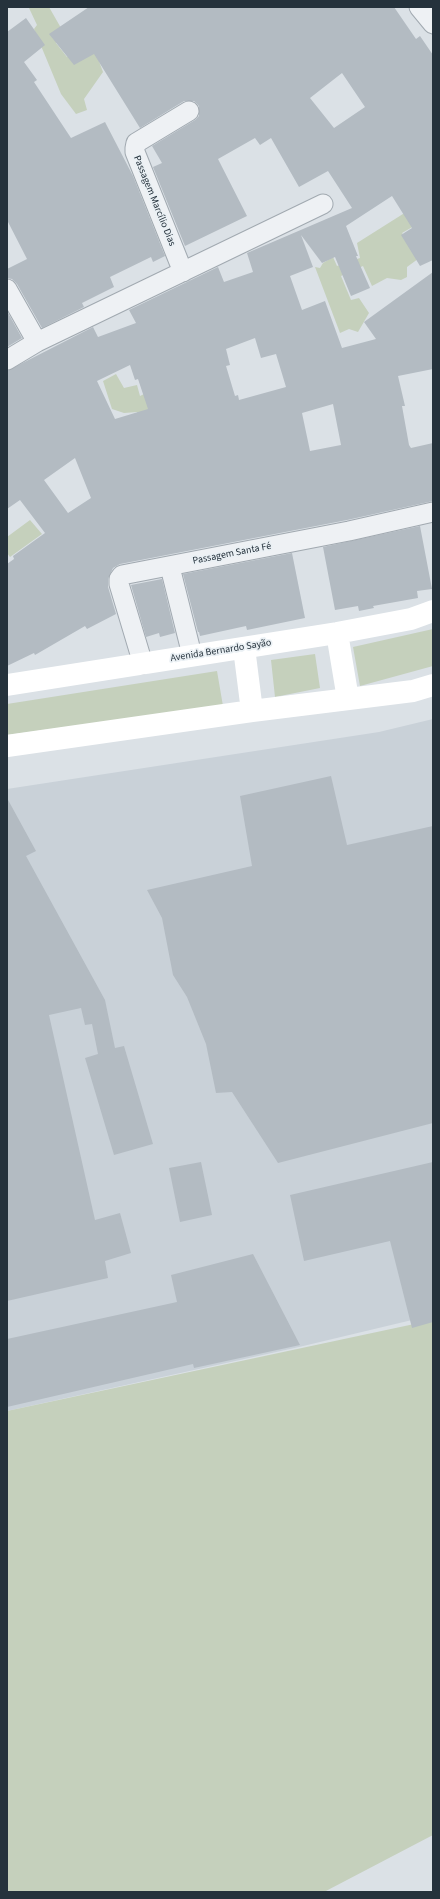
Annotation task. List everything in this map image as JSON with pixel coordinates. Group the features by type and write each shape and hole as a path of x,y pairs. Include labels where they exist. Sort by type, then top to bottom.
{"street":[{"path":"419,7 433,24"},
{"name":"Passagem Marcílio Dias","path":"183,272 135,152 135,148 136,143 189,111"},
{"path":"7,360 37,342 323,204"},
{"path":"7,289 37,342"},
{"name":"Passagem Santa Fé","path":"144,664 119,584 119,579 122,575 342,533 433,512"},
{"path":"172,575 192,655"},
{"name":"Avenida Bernardo Sayão","path":"7,685 337,633 411,619 433,611"},
{"path":"337,633 348,699"},
{"path":"244,648 252,712"},
{"path":"7,746 413,691 433,685"}],"shaded area":[{"path":"433,719 433,1315 299,1347 7,1411 7,789 379,732"}],"green space":[{"path":"49,7 65,35 56,43 67,57 91,40 103,72 84,99 87,110 76,114 61,94 34,29 37,25 29,8"},
{"path":"433,195 433,215 402,233 422,256 407,267 407,277 401,280 387,278 372,286 363,266 341,276 351,300 359,298 369,313 358,332 349,329 340,333 315,267 320,268 323,263 333,257 337,266 360,258 357,243"},
{"path":"116,374 124,388 137,385 140,396 148,392 155,410 141,425 137,412 124,413 112,409 103,381"},
{"path":"30,520 42,534 10,557 7,553 7,537"},
{"path":"433,629 433,666 360,686 353,647"},
{"path":"315,654 320,688 275,697 271,660"},
{"path":"217,671 223,706 7,735 7,704"},
{"path":"433,1320 433,1835 324,1892 7,1892 7,1411"}],"building":[{"path":"89,7 394,7 416,39 420,36 433,55 433,260 420,266 401,235 412,228 392,196 346,226 358,256 356,256 370,288 351,296 335,257 322,263 301,235 313,267 290,276 302,310 325,301 342,348 376,339 364,322 433,272 433,369 398,376 405,406 402,406 409,445 411,448 433,443 433,501 347,520 120,564 113,568 108,579 108,587 116,614 87,629 85,626 35,655 34,653 7,666 7,564 14,559 13,556 45,533 20,500 7,509 7,371 93,327 98,337 136,323 129,310 218,267 224,282 253,272 247,253 352,208 328,171 299,187 271,138 260,145 255,138 218,159 247,216 185,246 153,167 162,163 152,146 195,120 199,116 199,106 194,101 184,101 140,128 94,54 74,65 49,34","holes":["342,73 365,107 334,128 310,98","255,338 261,358 276,354 286,387 239,400 238,395 235,396 226,366 230,365 226,349","130,365 135,380 138,379 148,409 115,419 97,381","333,404 341,445 310,451 302,413","75,458 91,498 68,513 44,480"]},
{"path":"26,18 45,45 24,62 37,80 34,82 71,138 105,122 133,176 165,256 153,262 151,257 110,277 114,287 82,303 84,307 42,328 17,284 12,279 7,278 7,269 27,259 7,220 7,32"},
{"path":"7,311 22,338 7,347"},
{"path":"420,526 432,589 417,591 418,598 373,606 374,608 359,611 358,606 335,610 323,547"},
{"path":"292,553 305,618 247,630 246,626 200,636 183,574"},
{"path":"162,579 175,633 160,637 159,633 146,637 131,585"},
{"path":"331,776 347,845 433,826 433,1123 278,1163 232,1092 216,1093 206,1044 187,997 173,975 162,918 147,890 252,866 240,796"},
{"path":"7,798 36,851 26,856 105,1000 115,1048 124,1046 153,1144 114,1155 85,1058 98,1054 92,1024 85,1025 81,1008 49,1015 95,1220 120,1213 131,1253 105,1261 108,1278 7,1301"},
{"path":"201,1162 212,1215 180,1222 169,1168"},
{"path":"433,1162 433,1322 412,1328 390,1241 304,1261 290,1195"},
{"path":"253,1254 300,1345 194,1368 193,1364 7,1407 7,1339 177,1302 171,1275"}]}
